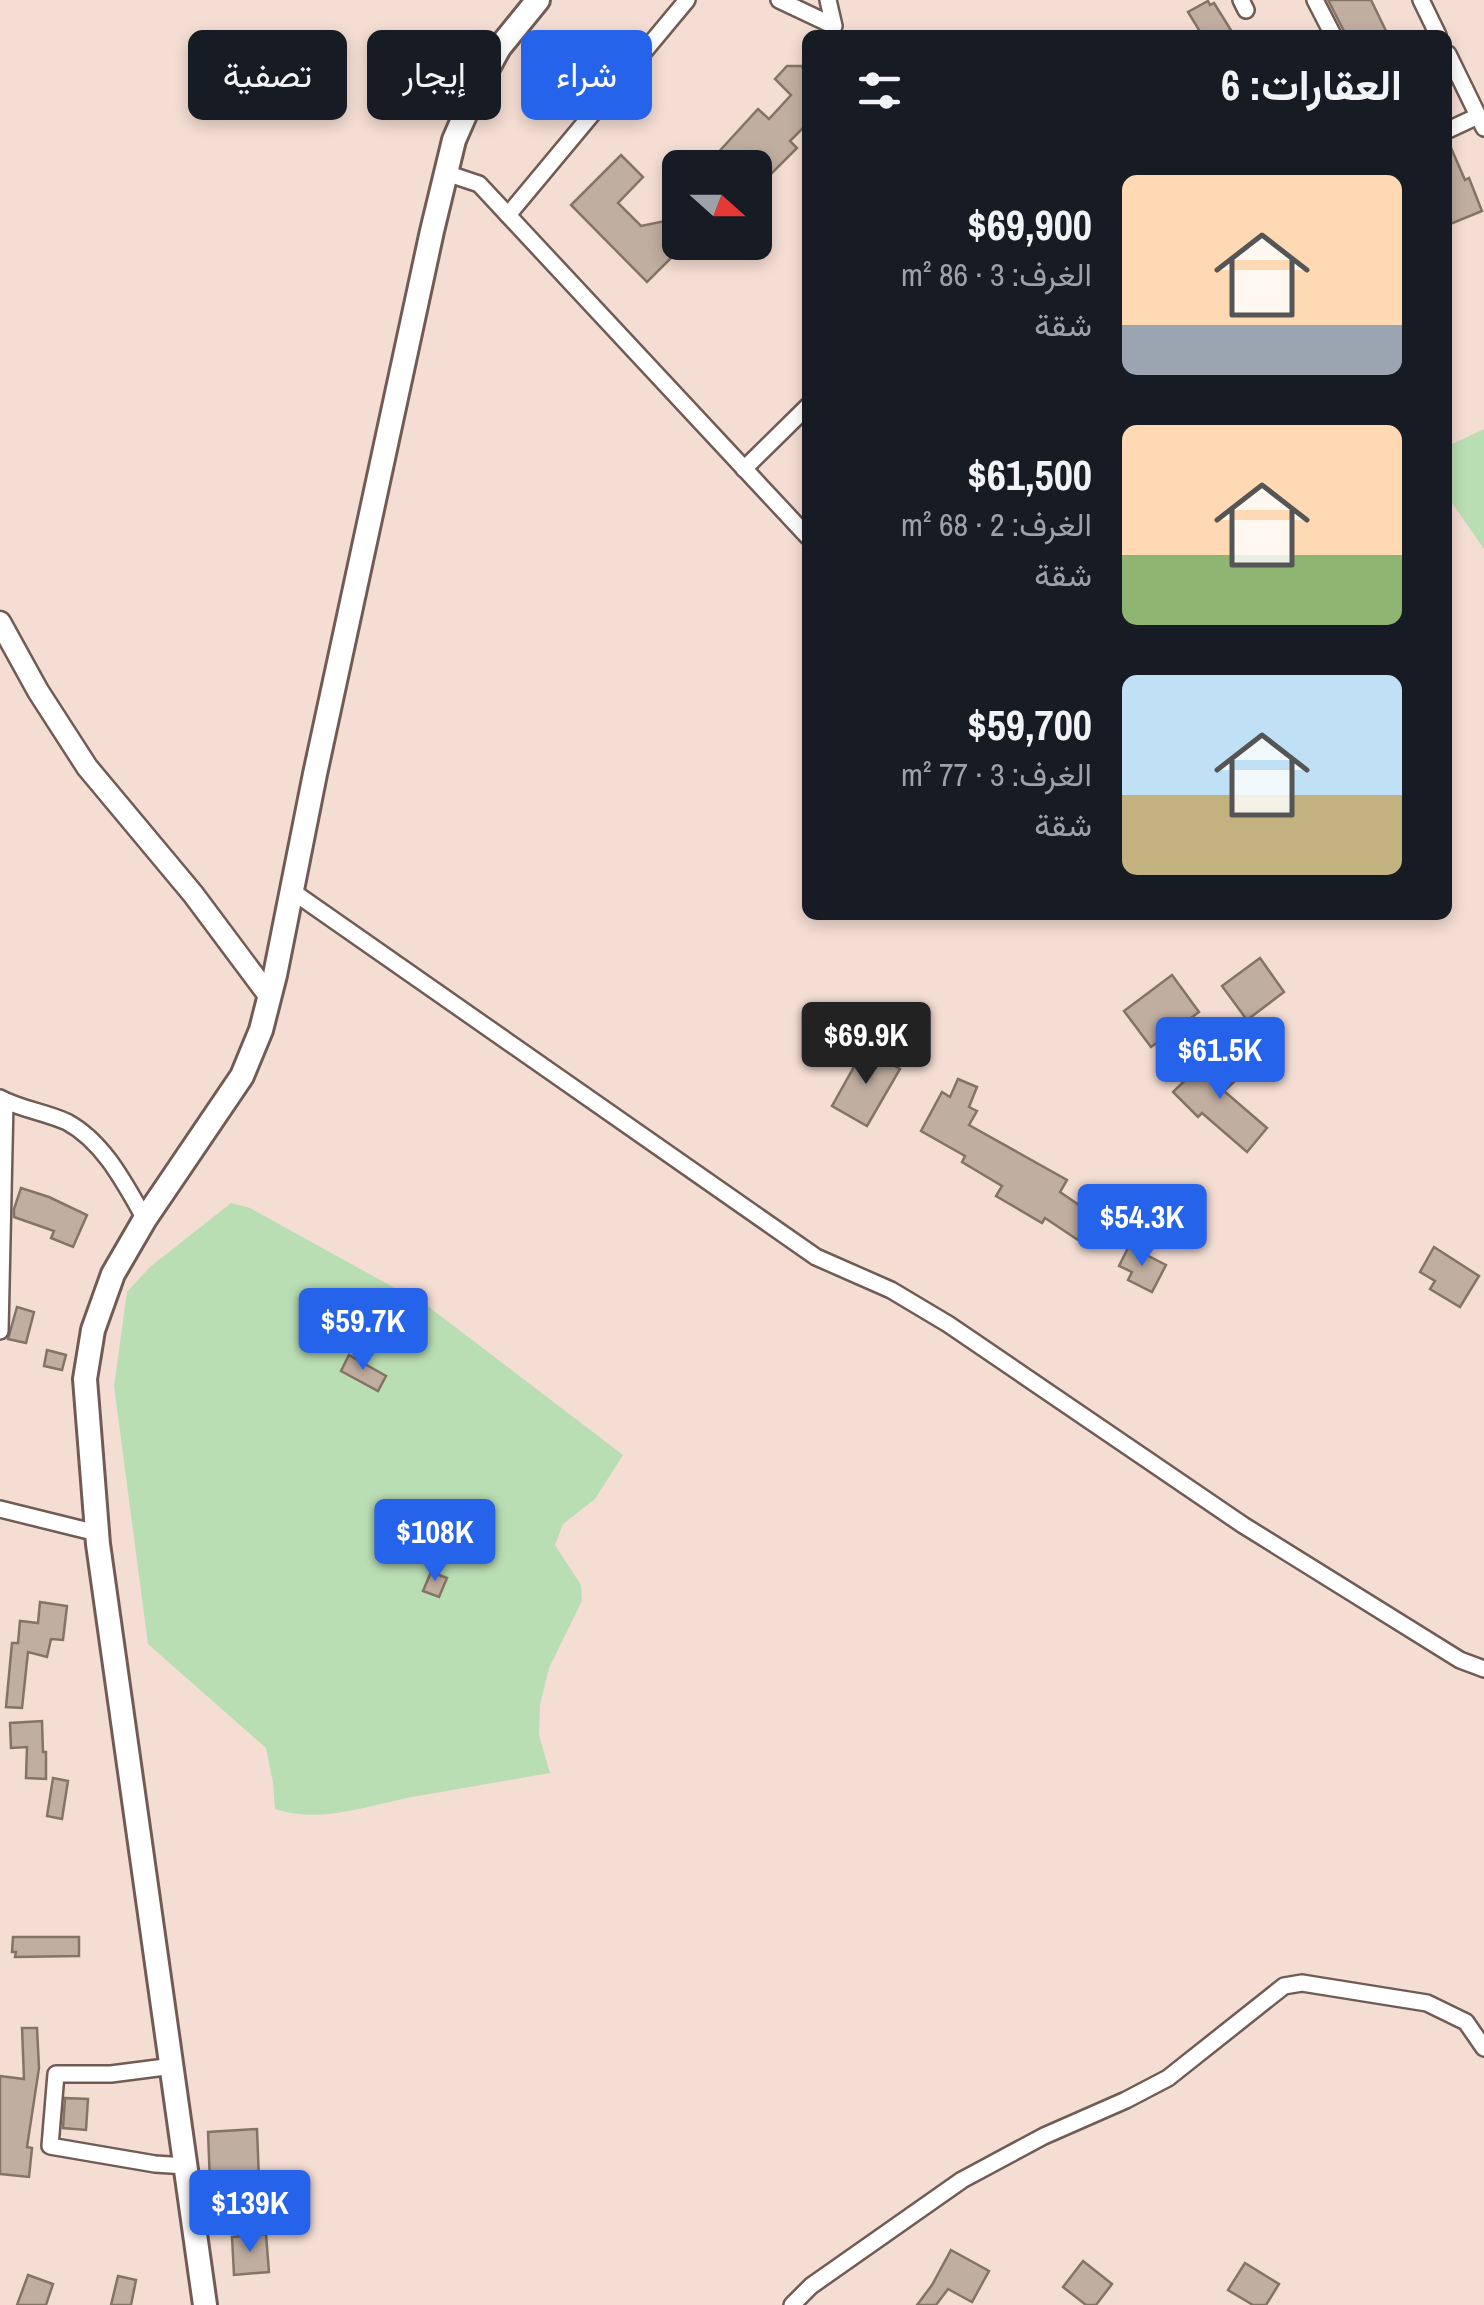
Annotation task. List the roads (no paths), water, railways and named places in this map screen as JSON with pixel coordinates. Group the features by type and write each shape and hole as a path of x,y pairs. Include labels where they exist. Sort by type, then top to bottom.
{"main road":[{"path":"206,2305 98,1533 88,1362 93,1330 112,1274 242,1076 262,1030 454,140 474,92 499,48 538,0"}],"street":[{"path":"508,215 687,0"},
{"path":"779,0 836,30"},
{"path":"828,0 838,30"},
{"path":"1315,0 1330,30"},
{"path":"1421,0 1436,30"},
{"path":"1452,62 1481,122 1452,129"},
{"path":"446,173 479,184 802,531"},
{"path":"744,469 802,412"},
{"path":"0,624 87,767 193,894 270,997"},
{"path":"292,890 816,1257 891,1290 948,1324 1243,1525 1460,1660 1484,1669"},
{"path":"0,1331 3,1099 68,1123 95,1143 123,1179 145,1219"},
{"path":"0,1509 98,1533"},
{"path":"792,2305 811,2286 962,2180 1044,2136 1168,2078 1284,1986 1302,1983 1427,2003 1466,2022 1484,2048"},
{"path":"173,2066 110,2074 56,2074 50,2146 186,2166"}]}
